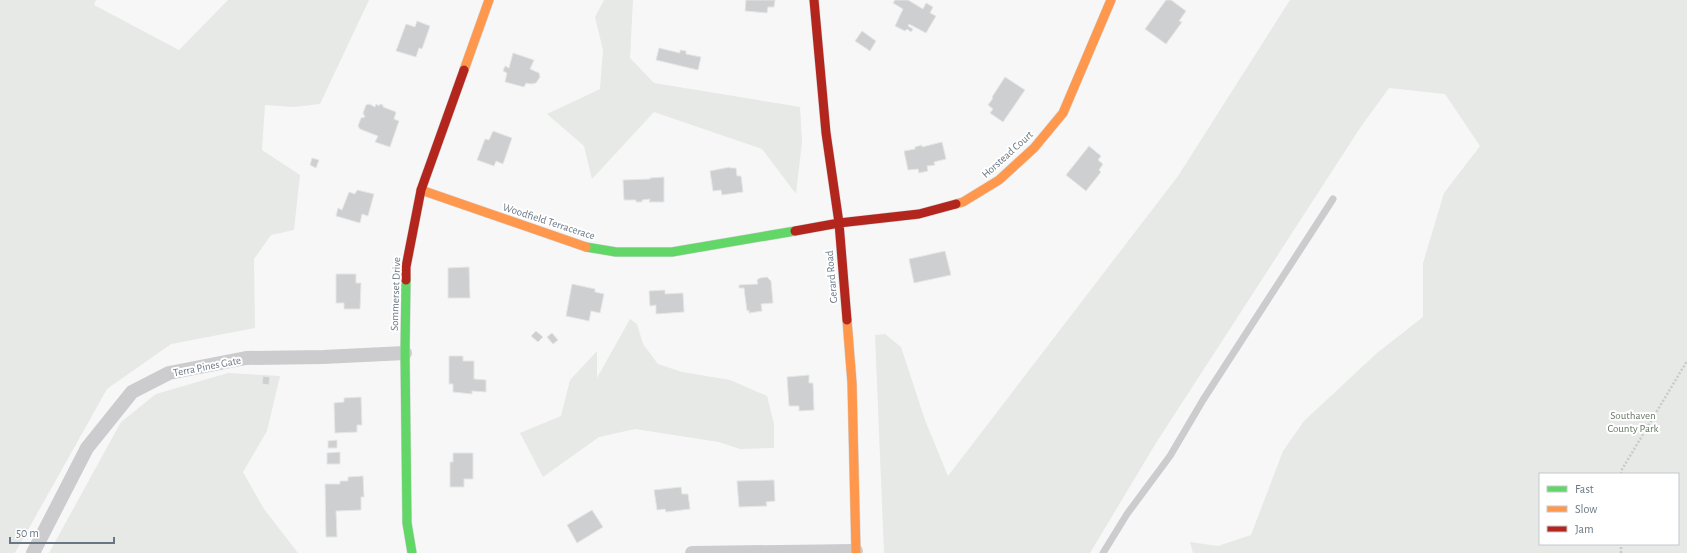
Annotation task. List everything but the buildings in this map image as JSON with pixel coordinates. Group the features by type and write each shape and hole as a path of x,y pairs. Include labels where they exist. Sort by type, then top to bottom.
{"street":[{"name":"Sommerset Drive","path":"412,553 407,523 405,353 406,267 422,190 489,0"},
{"name":"Gerard Road","path":"814,0 826,133 839,223 852,383 856,552"},
{"name":"Horstead Court","path":"839,223 919,214 963,202 999,180 1034,148 1063,113 1111,0"},
{"name":"Woodfield Terracerace","path":"422,190 588,248 616,252 672,252 839,223"},
{"name":"Terra Pines Gate","path":"33,553 87,448 132,392 169,373 246,358 323,357 405,353"},
{"path":"692,553 856,552"}],"lane":[{"path":"1103,553 1127,514 1170,456 1203,400 1333,199"}],"path":[{"path":"1621,472 1687,361"}],"green space":[{"path":"0,0 96,0 94,5 179,50 228,0 369,0 320,104 294,107 265,105 262,150 300,175 294,230 271,235 254,259 255,328 171,344 107,389 15,553 0,553"},
{"path":"604,0 633,0 630,58 654,83 800,107 802,142 796,194 762,149 654,112 592,179 584,146 547,114 600,89 603,50 595,17"},
{"name":"Southaven County Park","path":"1290,0 1687,0 1687,553 1193,553 1190,542 1218,546 1251,535 1283,451 1304,421 1377,353 1423,317 1423,263 1444,193 1480,146 1445,94 1389,88 1360,128 1156,443 1090,553 884,553 875,335 885,334 901,347 925,420 948,476 1178,176"},
{"path":"630,319 637,324 643,344 658,364 682,372 730,380 767,396 774,424 774,448 740,449 719,442 635,429 599,437 543,477 520,433 561,416 570,380 597,351 597,378"},
{"path":"228,373 280,376 267,431 243,472 264,509 298,553 49,553 121,422 156,394"}],"traffic: fast":[{"path":"586,247 616,252 672,252 795,231"},
{"path":"406,280 405,353 407,523 412,553"}],"traffic: slow":[{"path":"464,70 489,0"},
{"path":"956,204 963,202 999,180 1034,148 1063,113 1111,0"},
{"path":"421,190 586,247"},
{"path":"847,320 852,383 856,553"}],"traffic: jam":[{"path":"814,0 826,133 839,223 847,320"},
{"path":"406,280 406,267 421,190 464,70"},
{"path":"795,231 839,223 919,214 956,204"}]}
